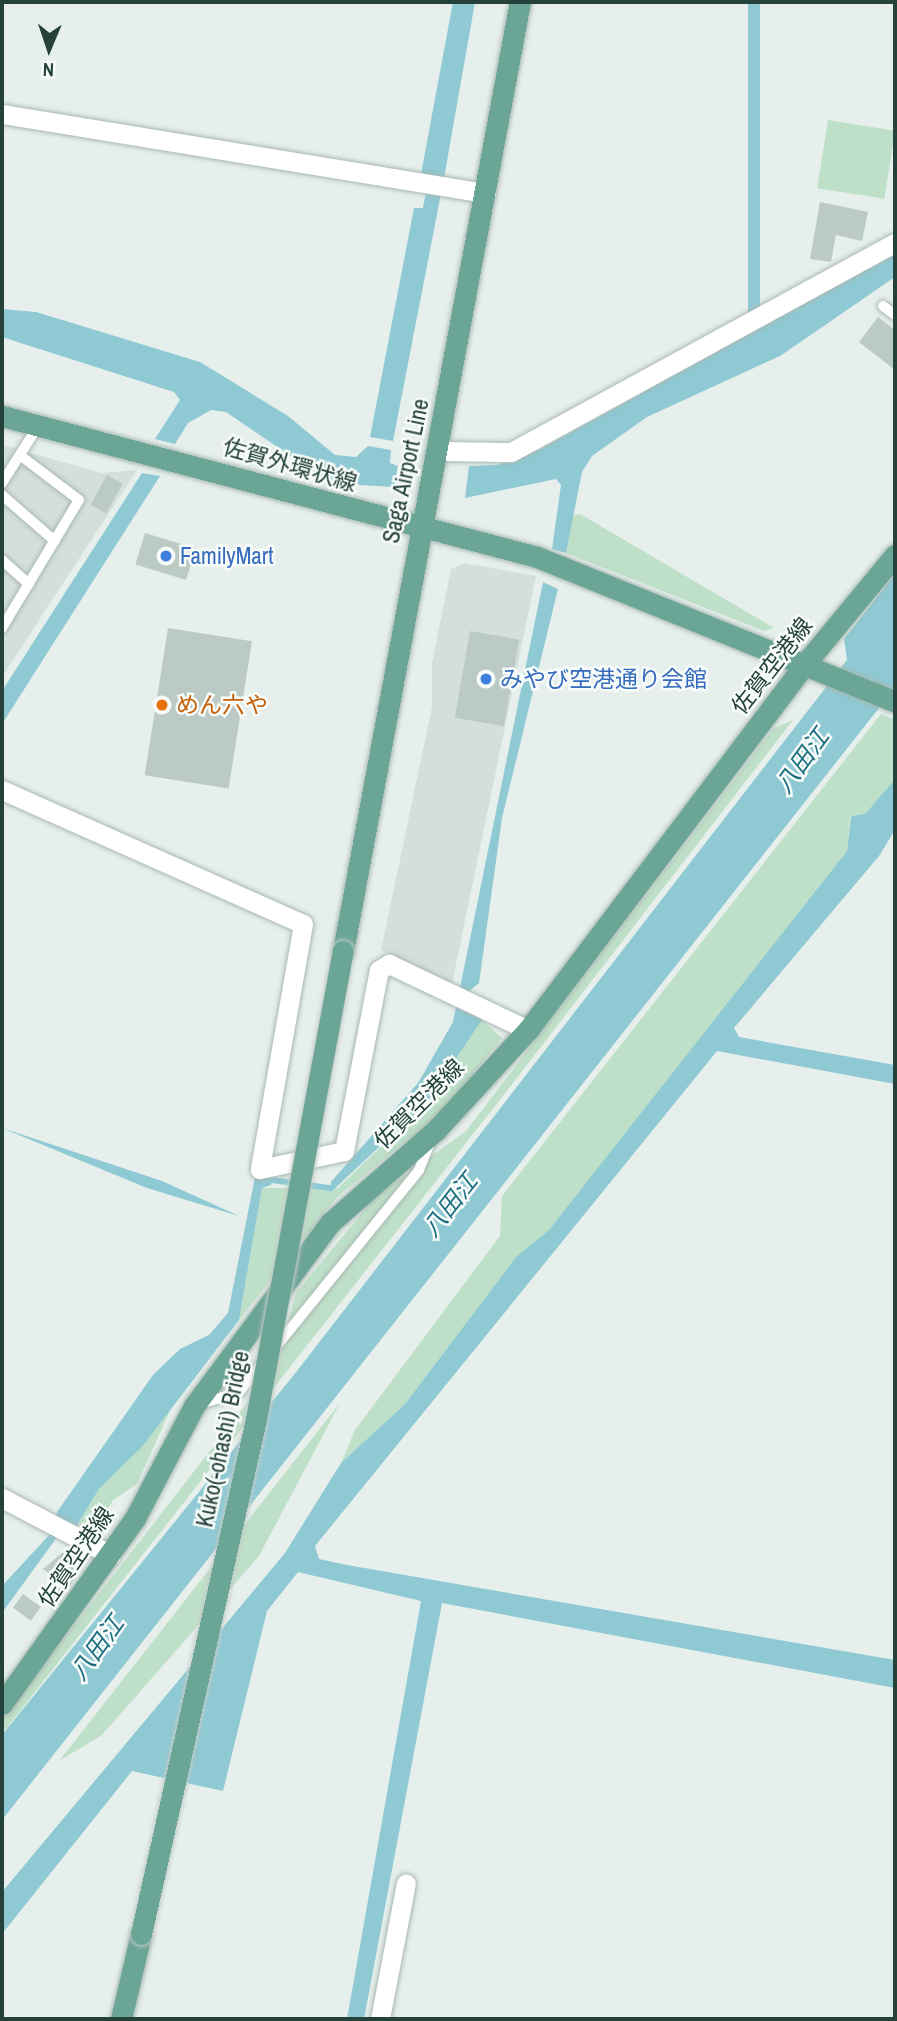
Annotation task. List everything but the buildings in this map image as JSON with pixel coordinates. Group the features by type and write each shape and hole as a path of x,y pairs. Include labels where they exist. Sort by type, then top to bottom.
{"main road":[{"name":"Saga Airport Line","path":"343,951 520,2"},
{"name":"佐賀外環状線","path":"8,417 537,557 895,702"},
{"name":"佐賀空港線","path":"2,1704 111,1555 194,1405 330,1223 436,1130 527,1030 814,668 895,555"},
{"name":"Kuko(-ohashi) Bridge","path":"121,2019 256,1419 343,951"}],"street":[{"path":"2,114 486,193"},
{"path":"438,451 511,452 895,243"},
{"path":"2,790 303,924 260,1169 344,1151 379,970 389,964 463,997 527,1030"},
{"path":"2,1499 111,1555"},
{"path":"380,2019 406,1884"}],"lane":[{"path":"883,306 895,315"},
{"path":"2,483 38,426"},
{"path":"2,628 5,616 29,584 79,500 21,456"},
{"path":"2,495 55,541"},
{"path":"2,560 29,584"},
{"path":"194,1405 239,1392 419,1170 436,1130"}],"shaded area":[{"path":"2,445 102,473 137,470 2,677"},
{"path":"464,563 536,576 452,984 381,950 432,707 432,663 451,569"}],"green space":[{"path":"828,120 895,131 884,199 817,188"},
{"path":"580,514 774,628 764,631 566,553 571,516"},
{"path":"881,714 895,720 895,779 865,814 850,816 847,851 549,1231 516,1257 405,1404 341,1463 355,1430 500,1236 502,1196"},
{"path":"793,720 506,1092 2,1734 2,1719 275,1367 296,1293 375,1197 466,1131 774,728"},
{"path":"482,1020 502,1038 444,1110 336,1198 239,1320 262,1188 338,1188 427,1102"},
{"path":"340,1403 259,1556 102,1735 59,1761"},
{"path":"172,1406 137,1484 113,1500 94,1532 77,1525 99,1489 142,1447"}],"water":[{"path":"453,2 475,2 393,441 370,437 414,208 423,208 429,176 421,174"},
{"path":"748,2 760,2 760,353 748,353"},
{"path":"895,253 895,277 780,356 647,417 592,456 582,472 566,553 552,549 561,485 556,479 465,498 469,466 497,465 539,450"},
{"path":"2,309 36,312 200,362 288,416 335,455 356,457 368,446 391,450 390,463 398,466 394,487 342,484 317,474 226,412 211,410 188,423 175,444 155,439 180,400 174,392 2,337"},
{"path":"142,473 160,476 2,724 2,691"},
{"name":"八田江","path":"895,574 895,685 879,708 2,1820 2,1735 297,1371 847,660 844,639"},
{"path":"543,582 558,589 502,818 479,983 468,992 482,1020 427,1102 330,1193 331,1182 418,1083 453,1022"},
{"path":"895,779 895,830 879,856 734,1028 739,1037 895,1065 895,1084 717,1051 315,1546 319,1559 347,1565 895,1660 895,1688 442,1603 364,2019 347,2019 421,1601 298,1572 267,1611 223,1791 132,1771 2,1934 2,1892 285,1553 341,1463 405,1404 516,1257 549,1230 847,851 851,816 865,814"},
{"path":"2,1128 162,1181 239,1216 147,1188"},
{"path":"256,1172 273,1175 271,1185 262,1188 239,1320 142,1447 99,1489 77,1525 69,1523 60,1533 2,1613 2,1586 51,1533 57,1512 153,1375 180,1349 209,1335 228,1313"}],"waterway":[{"path":"272,1180 330,1188"}],"place":[{"name":"FamilyMart","path":"166,556"},
{"name":"みやび空港通り会館","path":"486,679"},
{"name":"めん六や","path":"162,705"}]}
